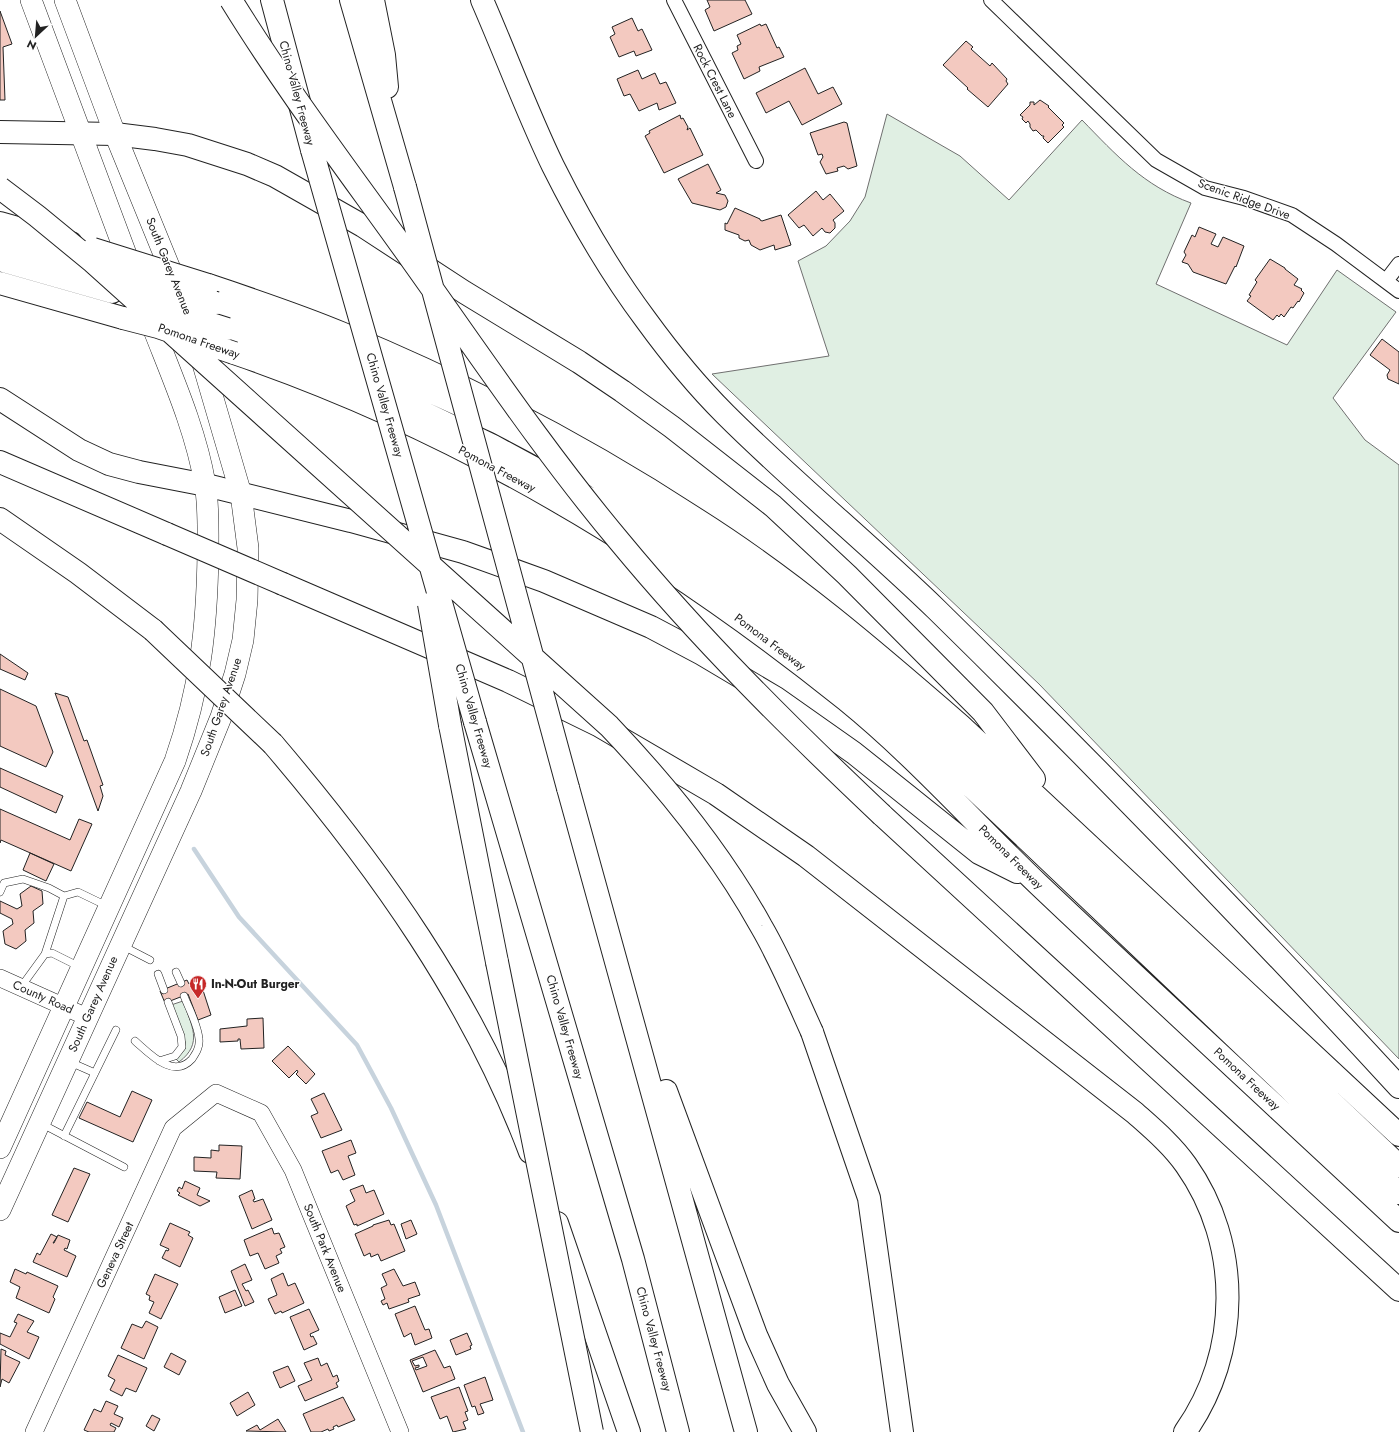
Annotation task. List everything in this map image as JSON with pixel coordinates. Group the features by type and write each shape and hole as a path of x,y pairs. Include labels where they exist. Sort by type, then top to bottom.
{"highway":[{"path":"231,0 321,134 545,446 619,542 724,661 882,815 1399,1290"},
{"name":"Chino Valley Freeway","path":"272,0 312,150 475,722 633,1259 678,1432"},
{"path":"351,0 390,132 568,788 611,937 746,1432"},
{"path":"373,0 384,55 390,132"},
{"path":"482,0 552,164 594,244 644,318 687,372 722,412 900,574 1032,703 1309,990 1399,1087"},
{"path":"0,132 80,132 115,134 155,139 188,145 247,164 293,185 363,226 464,292 579,362 672,427 773,506 814,543 984,712 1064,821"},
{"path":"0,188 93,262 609,726 651,770 706,839 737,884 762,927 812,1032 869,1198 902,1432"},
{"path":"0,223 93,249 212,294 344,352 499,423 582,468 764,587 853,655 933,725 1399,1166"},
{"path":"0,240 103,269 212,294 306,319 411,362 569,442 691,515 774,573 886,661 960,725 1399,1135"},
{"path":"0,260 112,292 227,329 345,375 494,446 611,510 787,630 861,688 955,771 1399,1194"},
{"name":"Pomona Freeway","path":"0,283 158,327 234,353 330,389 449,444 575,511 694,586 772,642 850,703 917,763 1035,881 1399,1221"},
{"path":"0,399 94,458 138,472 206,485 463,552 544,581 651,627 702,654 782,702 854,753 979,853 1035,881"},
{"path":"0,462 508,682 598,725 716,794 806,856 1129,1108 1160,1135 1186,1165 1201,1188 1214,1218 1226,1266 1228,1302 1224,1346 1211,1386 1202,1405 1185,1432"},
{"path":"0,519 78,573 153,630 273,744 321,800 366,859 449,984 478,1037 506,1094 529,1149 558,1227 629,1432"},
{"path":"418,522 426,587 450,725 592,1432"},
{"path":"611,937 740,1296 778,1384 805,1432"},
{"path":"609,1376 623,1432"}],"main road":[{"name":"South Garey Avenue","path":"0,1148 175,761 195,695 204,643 207,592 208,519 206,485 191,427 31,0"},
{"name":"South Garey Avenue","path":"0,1210 210,746 235,674 243,640 247,600 248,548 241,494 219,415 185,304 115,134 65,0"}],"street":[{"name":"Rock Crest Lane","path":"674,0 756,161"},
{"name":"Scenic Ridge Drive","path":"991,0 1156,160 1205,188 1244,198 1292,216 1336,244 1399,291"},
{"path":"1386,281 1399,264"},
{"name":"County Road","path":"0,978 87,1016"},
{"name":"Geneva Street","path":"34,1432 173,1128 216,1093"},
{"name":"South Park Avenue","path":"216,1093 261,1112 293,1170 400,1432"}],"lane":[{"path":"0,892 4,883 23,879 49,888 64,896 78,892 109,907"},
{"path":"21,987 45,954 64,896"},
{"path":"120,944 150,960"},
{"path":"45,954 52,953 82,968"},
{"path":"176,972 181,983"},
{"path":"158,974 164,990"},
{"path":"135,1041 158,1060 167,1065 177,1067 192,1059 199,1046 198,1032 184,996"},
{"path":"158,1060 175,1056 182,1047 181,1036 168,1002"},
{"path":"64,1136 116,1030"},
{"path":"68,1060 95,1073"},
{"path":"40,1124 124,1167"}],"green space":[{"path":"887,114 960,156 1009,200 1082,120 1119,157 1145,178 1159,188 1191,203 1156,284 1287,345 1337,270 1396,312 1333,398 1365,440 1399,465 1399,1059 1039,684 712,374 829,356 798,261 826,246 850,221 865,197"},
{"path":"183,1001 192,1026 193,1041 187,1055 179,1062 176,1059 185,1049 185,1042 171,1005"}],"building":[{"path":"707,0 745,0 752,14 714,31 705,10 710,7"},
{"path":"0,11 12,44 3,47 5,100 0,100"},
{"path":"632,18 638,31 642,29 652,50 636,56 634,51 619,57 610,37 615,34 612,27"},
{"path":"760,24 761,26 766,24 777,48 779,47 784,57 759,67 760,71 744,79 732,53 738,50 737,46 741,44 737,35"},
{"path":"966,41 973,47 971,49 990,66 992,63 1007,79 1006,81 1008,84 988,107 943,65"},
{"path":"805,68 818,94 833,87 842,104 802,125 789,101 766,113 756,93"},
{"path":"638,70 642,79 655,73 660,84 666,82 676,103 659,110 657,103 639,111 630,94 624,96 617,79"},
{"path":"1040,100 1049,106 1048,107 1064,123 1062,125 1064,127 1048,143 1043,138 1044,136 1036,130 1033,131 1028,121 1026,123 1020,115 1030,105 1030,102 1034,102 1034,105"},
{"path":"680,115 681,119 683,118 688,127 687,130 690,128 703,155 664,173 645,136 650,133 649,131"},
{"path":"844,122 847,123 857,166 848,169 844,166 837,168 838,171 826,174 820,162 823,157 822,154 818,155 810,133"},
{"path":"708,164 721,190 716,193 725,195 728,201 726,207 720,210 692,203 678,179"},
{"path":"816,191 823,200 830,194 844,211 833,220 835,223 835,228 830,233 825,232 822,228 813,236 804,225 799,228 788,215"},
{"path":"735,208 762,221 781,215 791,245 775,250 774,245 760,250 751,245 749,240 745,241 739,238 739,235 725,230 725,223 727,224"},
{"path":"1199,227 1216,234 1211,244 1218,247 1223,237 1244,246 1236,267 1235,266 1226,284 1193,272 1188,264 1182,262 1186,255 1184,252 1192,235 1195,237"},
{"path":"1270,259 1285,268 1298,279 1294,285 1302,289 1301,290 1304,293 1299,302 1298,301 1293,308 1291,307 1284,317 1281,314 1279,317 1277,315 1273,320 1247,301 1251,296 1249,295 1257,282 1255,280"},
{"path":"1382,339 1399,352 1399,384 1388,379 1387,375 1390,370 1370,355"},
{"path":"0,654 28,673 25,680 0,669"},
{"path":"0,689 36,706 53,752 46,767 0,746"},
{"path":"55,693 68,697 84,741 87,740 103,785 100,786 103,796 98,811"},
{"path":"0,768 63,796 56,813 0,787"},
{"path":"0,809 70,840 79,819 92,824 71,871 1,840 0,843"},
{"path":"30,853 54,864 46,881 23,870"},
{"path":"31,886 42,891 43,904 33,911 34,923 25,930 26,941 16,949 5,944 3,931 13,924 12,919 0,913 0,901 17,909 22,906 20,894"},
{"name":"In-N-Out Burger","path":"187,980 189,984 200,981 211,1015 198,1020 188,994 165,1003 160,991"},
{"path":"263,1018 264,1048 241,1049 240,1039 238,1039 238,1041 220,1042 220,1029 247,1026 247,1019"},
{"path":"288,1046 315,1074 306,1084 296,1074 298,1072 297,1070 289,1078 272,1061"},
{"path":"132,1091 152,1100 133,1142 79,1118 87,1102 120,1117"},
{"path":"324,1093 342,1130 321,1138 311,1116 318,1113 311,1099"},
{"path":"351,1140 356,1153 348,1156 355,1175 343,1180 338,1170 331,1173 322,1151"},
{"path":"219,1145 242,1146 240,1179 216,1178 217,1172 194,1171 194,1157 211,1158 211,1150 219,1151"},
{"path":"74,1168 90,1174 68,1222 52,1215"},
{"path":"185,1181 200,1188 197,1195 210,1201 200,1206 178,1195 180,1193 177,1191 179,1187 182,1189"},
{"path":"363,1185 366,1193 374,1190 384,1214 357,1226 357,1224 354,1225 346,1206 355,1201 350,1190"},
{"path":"252,1190 255,1199 253,1200 254,1202 263,1199 272,1220 252,1229 239,1196"},
{"path":"389,1220 391,1225 394,1224 405,1251 381,1261 378,1254 371,1257 370,1253 364,1256 355,1234 373,1225"},
{"path":"411,1220 417,1234 406,1239 401,1224"},
{"path":"170,1223 190,1232 188,1235 193,1238 180,1267 162,1258 166,1250 168,1251 169,1249 160,1245"},
{"path":"272,1228 274,1234 279,1233 285,1247 280,1249 282,1253 276,1256 279,1263 265,1269 258,1253 250,1256 244,1240"},
{"path":"51,1234 70,1240 67,1249 65,1248 64,1250 76,1256 67,1277 33,1262 37,1253 40,1255"},
{"path":"245,1264 252,1280 242,1284 246,1291 248,1290 254,1302 245,1306 231,1271"},
{"path":"15,1269 26,1274 27,1272 58,1286 53,1297 55,1299 49,1313 16,1298 20,1287 10,1282"},
{"path":"394,1269 403,1286 415,1282 420,1295 408,1299 409,1302 389,1309 387,1303 383,1305 381,1301 385,1299 381,1288 387,1285 382,1274"},
{"path":"283,1273 288,1286 295,1283 304,1303 282,1313 281,1311 275,1314 268,1299 277,1295 271,1279"},
{"path":"155,1274 178,1284 161,1319 149,1313 154,1302 149,1300 150,1296 146,1294"},
{"path":"235,1290 242,1306 225,1313 219,1297"},
{"path":"415,1306 425,1330 429,1329 432,1338 415,1345 411,1333 404,1337 395,1314"},
{"path":"309,1309 319,1330 310,1334 311,1337 313,1336 317,1344 304,1350 290,1317"},
{"path":"18,1314 34,1321 27,1332 39,1337 29,1359 0,1344 0,1333 10,1337 17,1323 14,1322"},
{"path":"146,1321 158,1327 144,1359 121,1348 132,1324 142,1328"},
{"path":"467,1333 472,1345 470,1346 471,1349 456,1355 450,1340"},
{"path":"1,1349 6,1351 5,1355 20,1362 9,1383 2,1379 0,1387"},
{"path":"435,1350 444,1368 450,1366 455,1379 423,1392 410,1360","holes":["423,1357 427,1366 416,1370 415,1368 419,1367 419,1365 415,1366 412,1361"]},
{"path":"171,1353 186,1361 179,1375 164,1367"},
{"path":"118,1355 147,1368 136,1392 126,1388 122,1396 110,1390 115,1380 108,1376"},
{"path":"318,1358 321,1366 327,1363 333,1377 337,1375 339,1381 336,1383 338,1387 305,1401 298,1386 312,1380 304,1363"},
{"path":"288,1366 295,1381 280,1388 273,1372"},
{"path":"485,1377 493,1400 480,1404 484,1413 478,1415 475,1406 472,1407 464,1385"},
{"path":"459,1387 468,1411 465,1412 468,1420 463,1422 466,1429 453,1432 447,1416 440,1419 431,1397"},
{"path":"248,1392 255,1405 237,1416 230,1403"},
{"path":"343,1397 355,1420 338,1427 337,1425 333,1427 334,1429 329,1431 328,1429 321,1432 311,1432 303,1414"},
{"path":"106,1401 118,1406 114,1414 123,1418 119,1427 111,1423 110,1425 116,1428 114,1432 89,1432 84,1430 94,1409 101,1412"},
{"path":"152,1415 160,1419 154,1431 146,1426"},
{"path":"278,1419 286,1432 246,1431 257,1425 260,1430"}],"waterway":[{"path":"194,849 239,917 357,1045 391,1108 436,1205 523,1432"}],"place":[{"name":"In-N-Out Burger","path":"198,999"}]}
